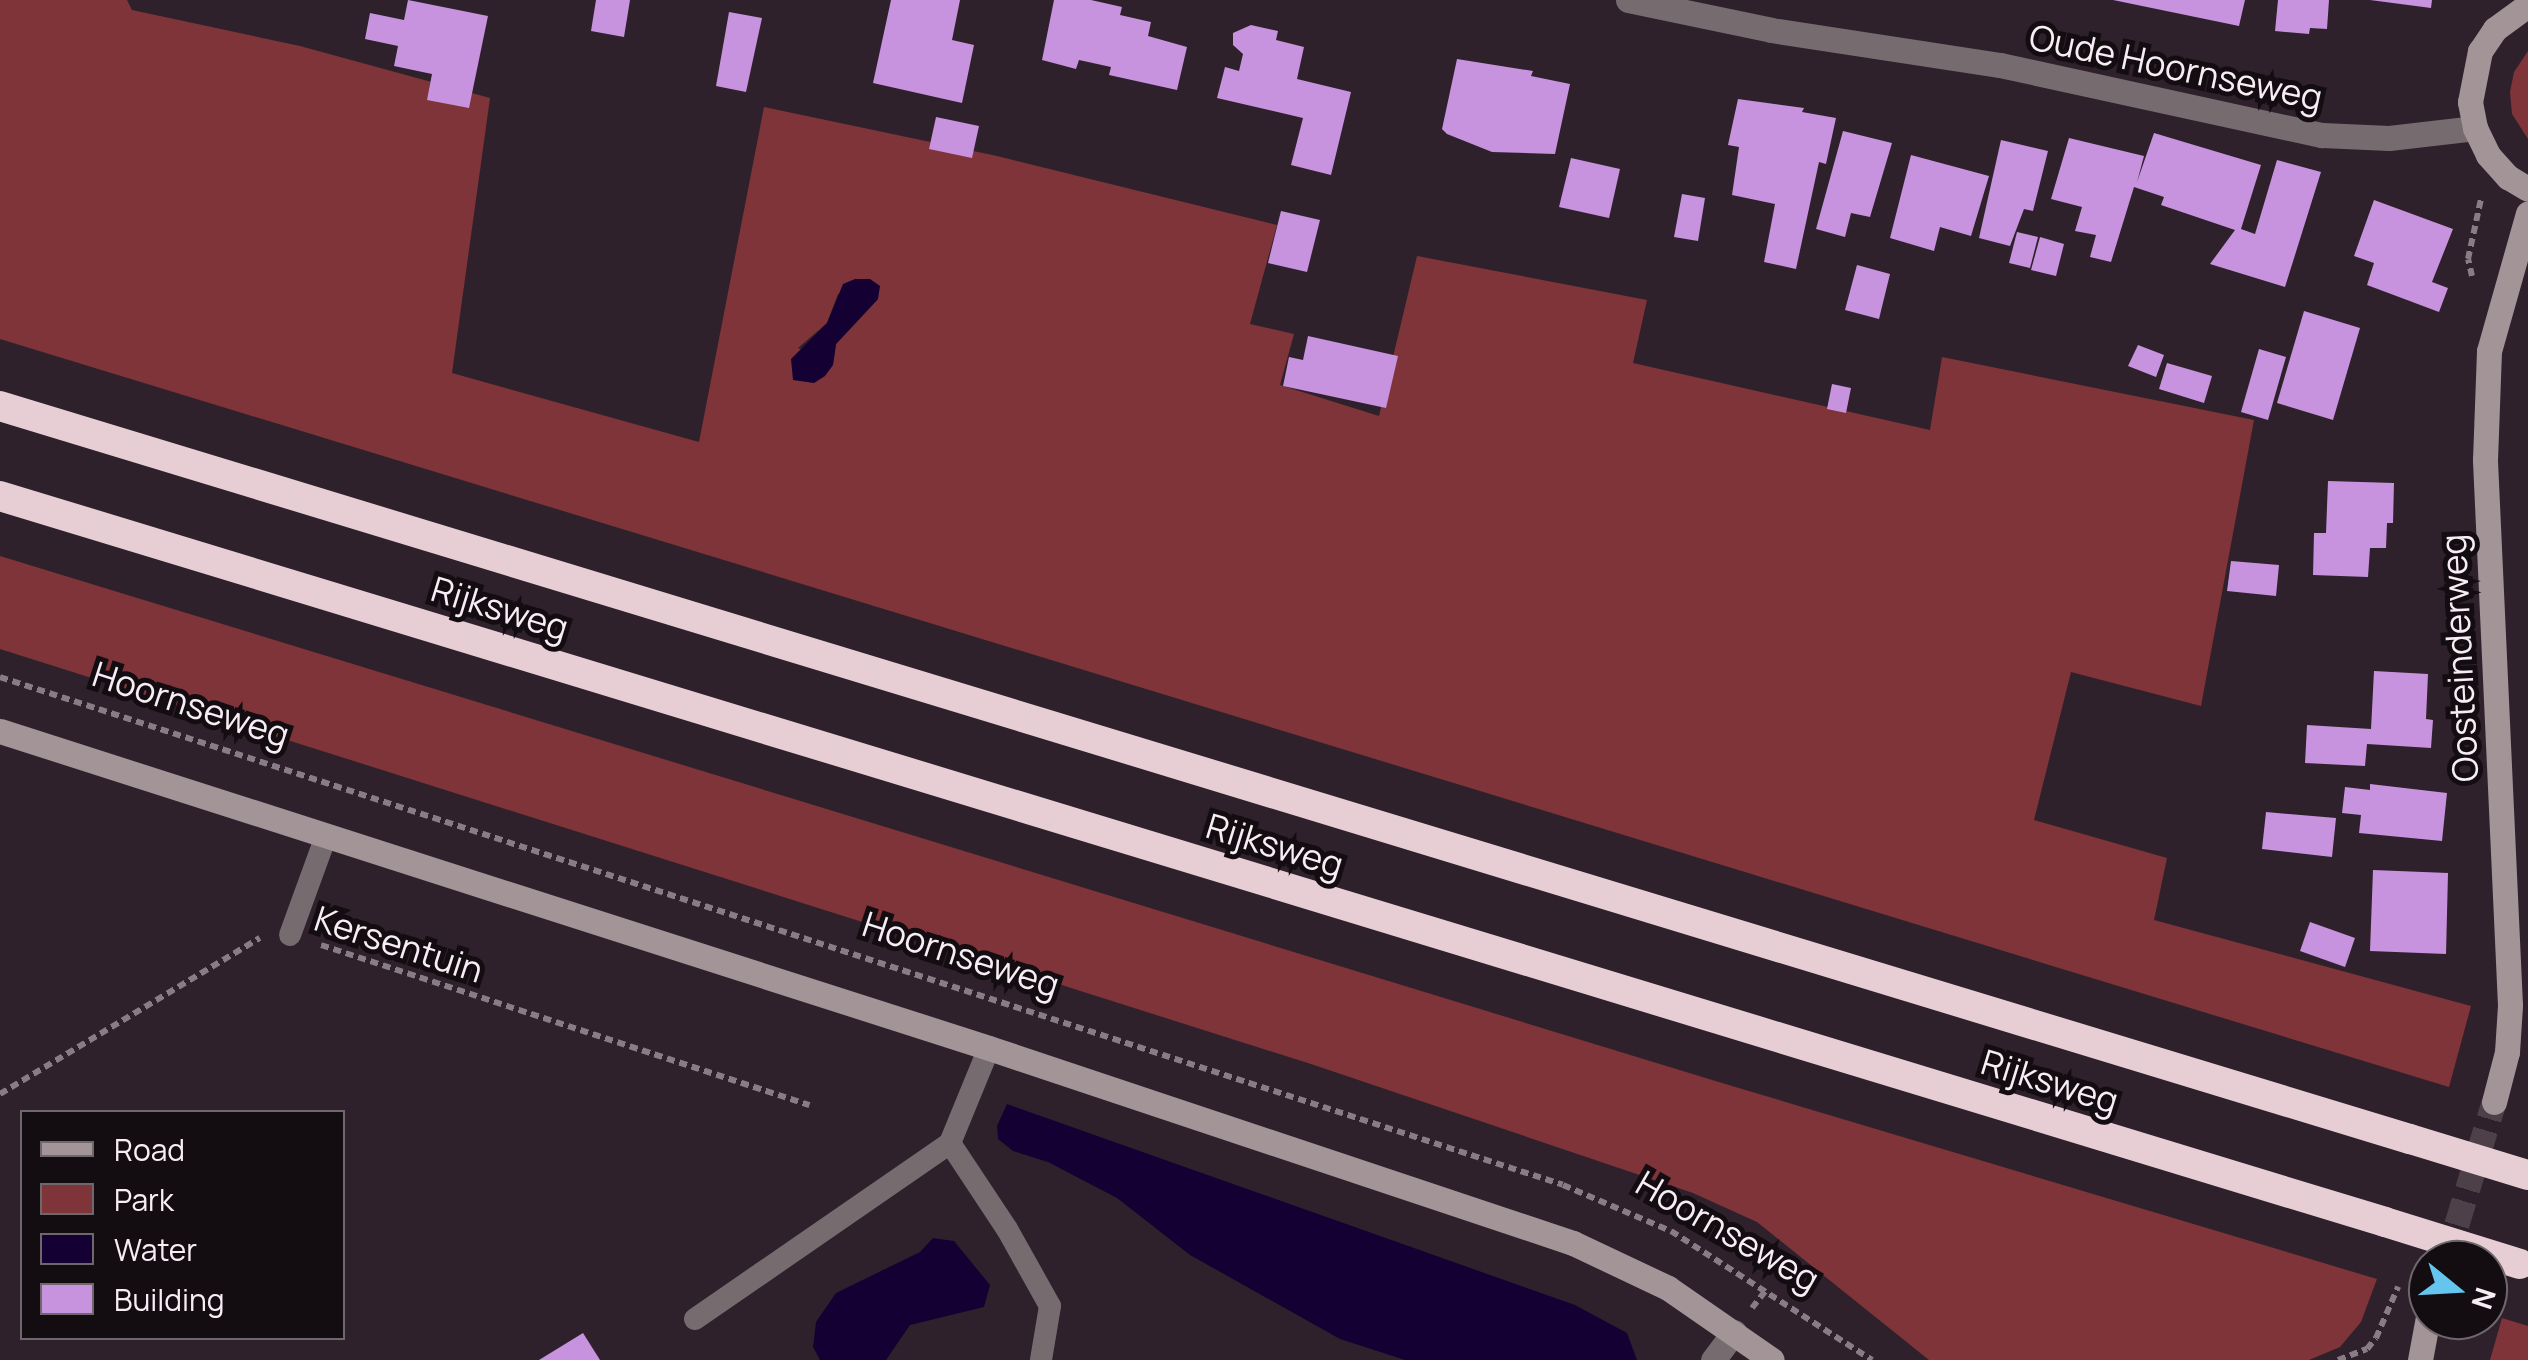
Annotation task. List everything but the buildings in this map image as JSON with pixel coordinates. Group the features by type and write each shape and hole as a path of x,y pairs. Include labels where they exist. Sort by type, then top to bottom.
{"highway":[{"name":"Rijksweg","path":"0,406 2528,1175"},
{"name":"Rijksweg","path":"0,496 2524,1265"}],"street":[{"name":"Oude Hoornseweg","path":"1628,0 1771,30 2000,65 2322,135 2389,138 2474,128"},
{"path":"2517,6 2480,51 2470,102 2474,128 2488,155 2508,177 2528,188"},
{"name":"Oosteinderweg","path":"2494,1102 2507,1052 2510,1005 2485,460 2490,351 2528,213"},
{"path":"0,731 989,1048 1574,1243 1668,1288 1772,1360"},
{"path":"1713,1360 1734,1332"}],"lane":[{"path":"290,935 326,836"},
{"path":"695,1319 950,1143 989,1048"},
{"path":"950,1143 1007,1229 1050,1306 1041,1360"}],"path":[{"name":"Hoornseweg","path":"0,676 1563,1185 1671,1231 1872,1360"},
{"name":"Kersentuin","path":"0,1094 255,938 290,935 809,1105"},
{"path":"2338,1360 2367,1349 2376,1338 2398,1287"}],"green space":[{"path":"0,0 127,0 132,10 300,46 490,98 452,373 699,442 764,107 997,156 1277,225 1250,324 1294,334 1280,385 1379,416 1417,256 1647,300 1633,363 1930,430 1942,357 2254,420 2201,706 2071,672 2034,820 2167,858 2154,920 2471,1006 2449,1087 0,339","holes":["838,294 878,299 836,344 833,365 798,348 827,323"]},
{"path":"2528,51 2528,139 2512,114 2510,92 2514,72"},
{"path":"0,556 1722,1083 2377,1279 2361,1322 2340,1347 2309,1360 1929,1360 1757,1222 1693,1193 1311,1064 0,649"},
{"path":"2508,1320 2528,1326 2528,1360 2490,1360 2496,1340 2508,1340"}],"water":[{"path":"870,279 880,286 878,299 836,344 833,365 825,376 814,383 793,380 791,359 827,323 843,284"},
{"path":"1007,1104 1575,1305 1627,1333 1637,1360 1405,1360 1340,1339 1190,1255 1117,1198 1048,1162 1013,1151 998,1139 997,1126"},
{"path":"933,1238 954,1241 990,1285 984,1307 910,1325 886,1360 820,1360 813,1347 816,1322 836,1293 920,1252"}],"tunnel":[{"path":"2452,1240 2494,1102"}]}
